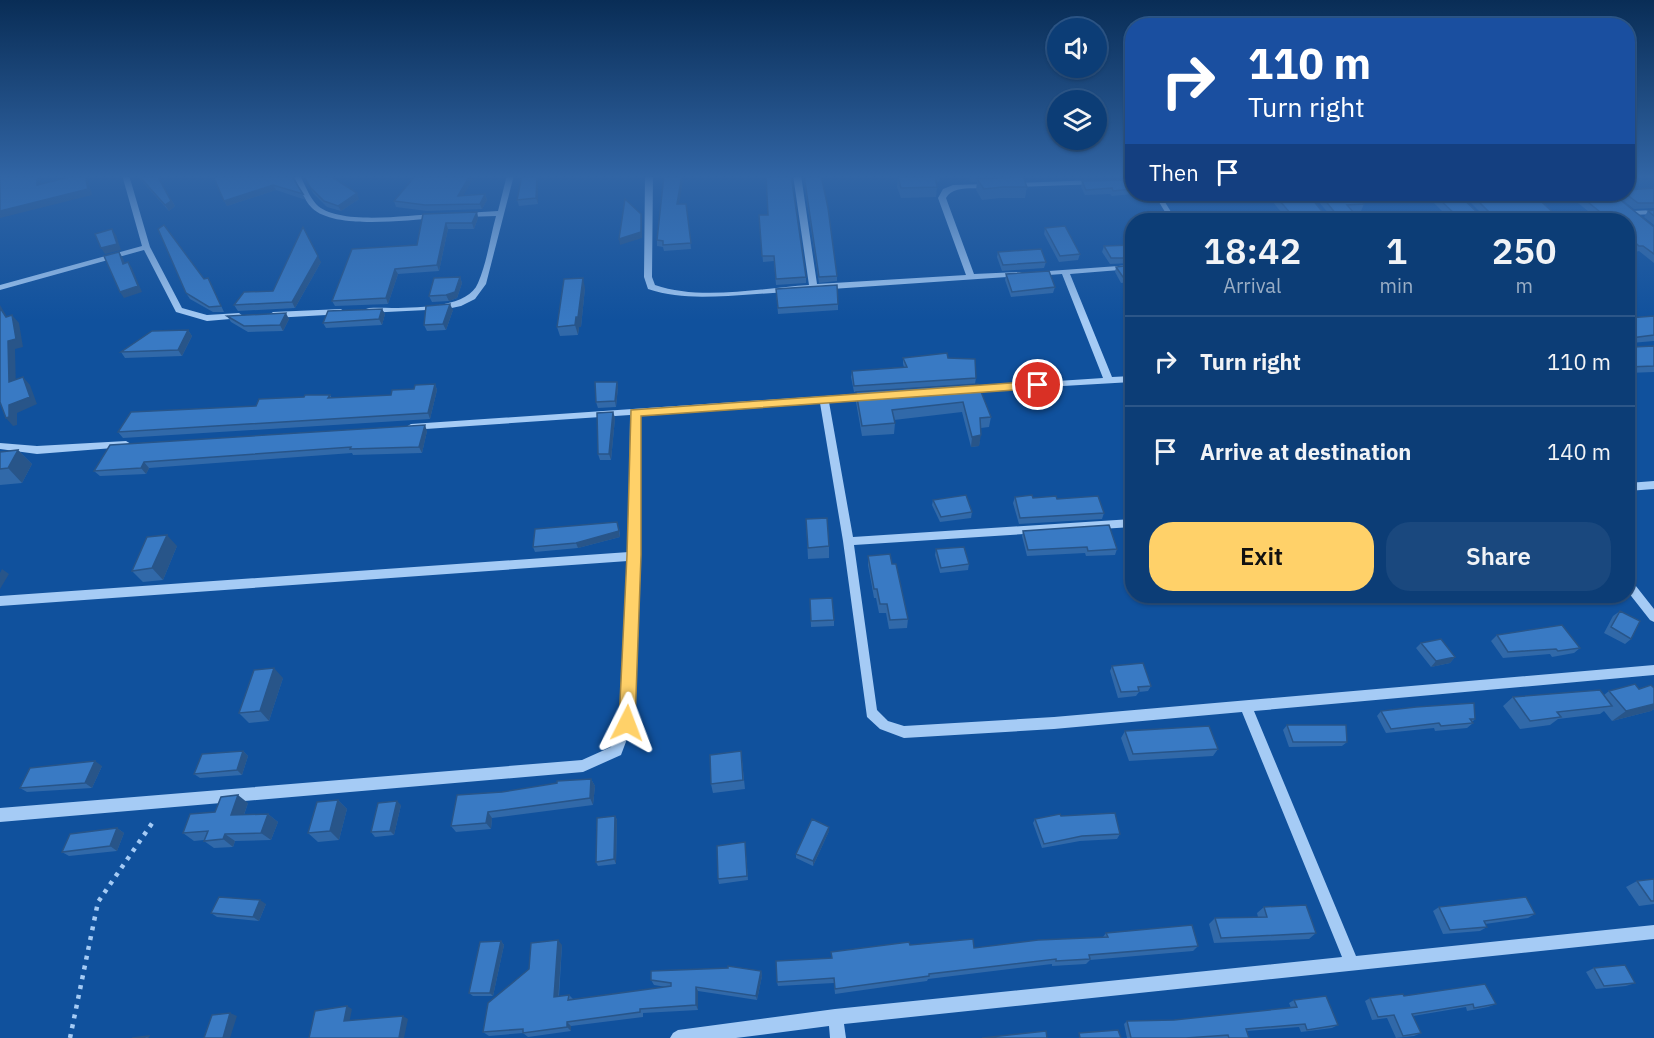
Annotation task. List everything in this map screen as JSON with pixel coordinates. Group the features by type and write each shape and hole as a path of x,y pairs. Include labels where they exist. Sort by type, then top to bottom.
{"street":[{"path":"139,223 146,247 178,310 207,318 254,316"},
{"path":"358,311 449,306 466,302 476,294 482,284 499,223"},
{"path":"649,223 648,277 651,287 662,293 676,295 1125,268"},
{"path":"804,223 813,287"},
{"path":"951,223 971,277"},
{"path":"0,288 146,247"},
{"path":"1065,272 1109,381"},
{"path":"266,315 346,312"},
{"path":"955,391 1125,380"},
{"path":"396,428 883,395"},
{"path":"824,399 848,541 871,713 884,725 904,732 1054,723 1654,670"},
{"path":"0,815 583,766 616,751 627,723 634,555 635,413"},
{"path":"0,446 37,450 133,444"},
{"path":"1635,486 1654,485"},
{"path":"848,541 1125,523"},
{"path":"0,601 634,555"},
{"path":"1635,593 1654,617"},
{"path":"1245,705 1352,964"},
{"path":"678,1038 835,1017 1654,932"},
{"path":"835,1017 838,1038"}],"path":[{"path":"70,1038 98,902 156,818 152,801"}],"building":[{"path":"421,223 446,223 437,265 395,269 386,298 332,301 352,249 417,245"},
{"path":"621,223 641,223 641,232 619,239"},
{"path":"659,223 688,223 691,243 663,245 663,241 657,240"},
{"path":"760,223 798,223 806,277 776,279 774,256 762,256"},
{"path":"811,223 830,223 837,276 819,277"},
{"path":"1635,223 1650,223 1654,227 1654,254 1643,246 1635,242"},
{"path":"164,225 204,279 208,278 221,306 209,307 186,293 158,229"},
{"path":"1065,226 1080,254 1060,256 1045,228"},
{"path":"303,227 318,256 292,302 234,305 244,292 273,291"},
{"path":"112,229 117,244 101,248 95,234"},
{"path":"1125,245 1125,258 1111,258 1104,246"},
{"path":"1041,249 1046,262 1003,265 998,252"},
{"path":"119,252 123,264 128,262 138,286 120,292 104,256"},
{"path":"1125,266 1125,277 1123,277 1116,267"},
{"path":"1049,271 1055,287 1012,292 1006,274"},
{"path":"460,277 455,292 429,296 434,278"},
{"path":"583,278 575,325 557,327 564,279"},
{"path":"837,285 838,304 778,308 776,289"},
{"path":"450,304 443,324 424,325 426,306"},
{"path":"0,308 6,317 12,315 16,339 8,341 9,382 23,377 30,397 9,405 9,417 6,418 0,402"},
{"path":"382,309 379,319 323,323 328,311"},
{"path":"286,313 280,325 244,326 227,316"},
{"path":"1654,316 1654,335 1635,337 1635,317"},
{"path":"188,330 178,350 121,352 152,331"},
{"path":"1654,346 1654,366 1635,367 1635,347"},
{"path":"947,353 948,358 975,359 976,378 854,386 852,371 907,367 903,358"},
{"path":"595,382 617,382 615,401 596,402"},
{"path":"435,384 428,413 118,432 131,412 256,406 259,399 304,397 305,395 330,395 328,398 391,395 392,390 414,389 415,385"},
{"path":"978,384 991,417 980,418 981,435 972,437 963,402 892,410 895,423 862,426 856,392"},
{"path":"613,412 609,454 598,454 597,413"},
{"path":"425,425 419,447 350,449 351,447 144,462 141,468 94,471 110,445"},
{"path":"18,450 8,468 0,469 0,452"},
{"path":"966,495 972,512 941,517 933,500"},
{"path":"1032,495 1033,498 1056,496 1057,499 1098,496 1104,513 1020,518 1015,497"},
{"path":"827,518 829,546 808,548 806,519"},
{"path":"617,522 619,531 576,543 533,547 535,529"},
{"path":"1109,525 1117,549 1088,551 1087,547 1028,550 1023,531"},
{"path":"167,535 152,568 132,571 147,537"},
{"path":"964,547 969,564 941,568 936,549"},
{"path":"890,554 892,564 896,564 908,619 890,620 887,604 880,604 877,589 874,589 868,556"},
{"path":"832,598 834,620 811,621 810,599"},
{"path":"1620,611 1640,621 1631,639 1611,627"},
{"path":"1562,625 1580,648 1508,652 1497,635"},
{"path":"1441,639 1455,657 1436,661 1421,643"},
{"path":"1143,663 1151,686 1138,687 1139,691 1121,692 1112,666"},
{"path":"274,668 260,711 239,713 254,670"},
{"path":"1635,684 1639,689 1651,685 1654,688 1654,704 1626,711 1609,691"},
{"path":"1600,690 1612,706 1557,712 1561,717 1530,721 1513,697"},
{"path":"1474,703 1475,719 1470,719 1473,723 1441,726 1439,723 1391,729 1381,711 1416,707"},
{"path":"1287,725 1346,725 1347,742 1293,742"},
{"path":"1209,726 1218,749 1133,754 1125,731"},
{"path":"243,751 237,770 194,774 202,754"},
{"path":"741,751 743,780 711,784 710,755"},
{"path":"95,761 85,783 20,788 30,768"},
{"path":"591,779 590,798 488,812 486,823 451,826 457,795 502,792 557,783 557,781"},
{"path":"238,795 231,815 268,814 261,833 225,834 223,839 204,841 208,831 183,833 190,814 215,812 221,797"},
{"path":"338,800 330,831 308,833 317,802"},
{"path":"397,801 390,831 371,832 378,803"},
{"path":"1115,813 1120,834 1082,836 1044,844 1035,819 1060,814 1061,816"},
{"path":"615,816 614,859 596,862 597,818"},
{"path":"812,819 829,827 813,861 796,854"},
{"path":"117,828 110,846 62,852 70,834"},
{"path":"745,842 747,876 718,879 717,846"},
{"path":"1654,879 1654,901 1651,901 1637,881"},
{"path":"219,897 260,900 253,917 211,913"},
{"path":"1526,897 1535,914 1484,921 1487,927 1450,930 1439,907"},
{"path":"1306,905 1316,933 1221,938 1215,918 1267,917 1264,907"},
{"path":"1192,925 1198,946 1089,955 1090,959 1056,961 1056,959 929,974 929,976 835,989 834,978 777,982 776,961 832,958 831,952 909,942 910,945 973,939 974,948 1038,940 1108,937 1106,933"},
{"path":"558,940 554,997 569,995 568,1000 671,986 671,983 651,980 651,971 728,968 728,966 761,971 756,996 696,987 696,1005 640,1009 640,1012 567,1022 567,1027 523,1033 523,1029 483,1032 488,1003 529,969 531,943"},
{"path":"501,941 490,993 469,993 480,942"},
{"path":"1625,965 1635,983 1604,986 1594,968"},
{"path":"1485,984 1496,1004 1474,1008 1473,1004 1412,1014 1421,1033 1403,1036 1394,1015 1378,1017 1370,998 1403,994 1404,996"},
{"path":"1326,996 1338,1025 1307,1030 1305,1024 1246,1029 1249,1038 1229,1038 1228,1035 1131,1038 1127,1021 1174,1020 1297,1007 1294,1000"},
{"path":"347,1006 344,1021 403,1016 399,1038 309,1038 315,1011"},
{"path":"230,1013 223,1038 204,1038 212,1015"},
{"path":"1118,1030 1121,1038 1080,1038 1079,1033"},
{"path":"1046,1031 1047,1038 982,1038"}],"route":[{"path":"627,723 634,555 635,413 1038,385"}]}
